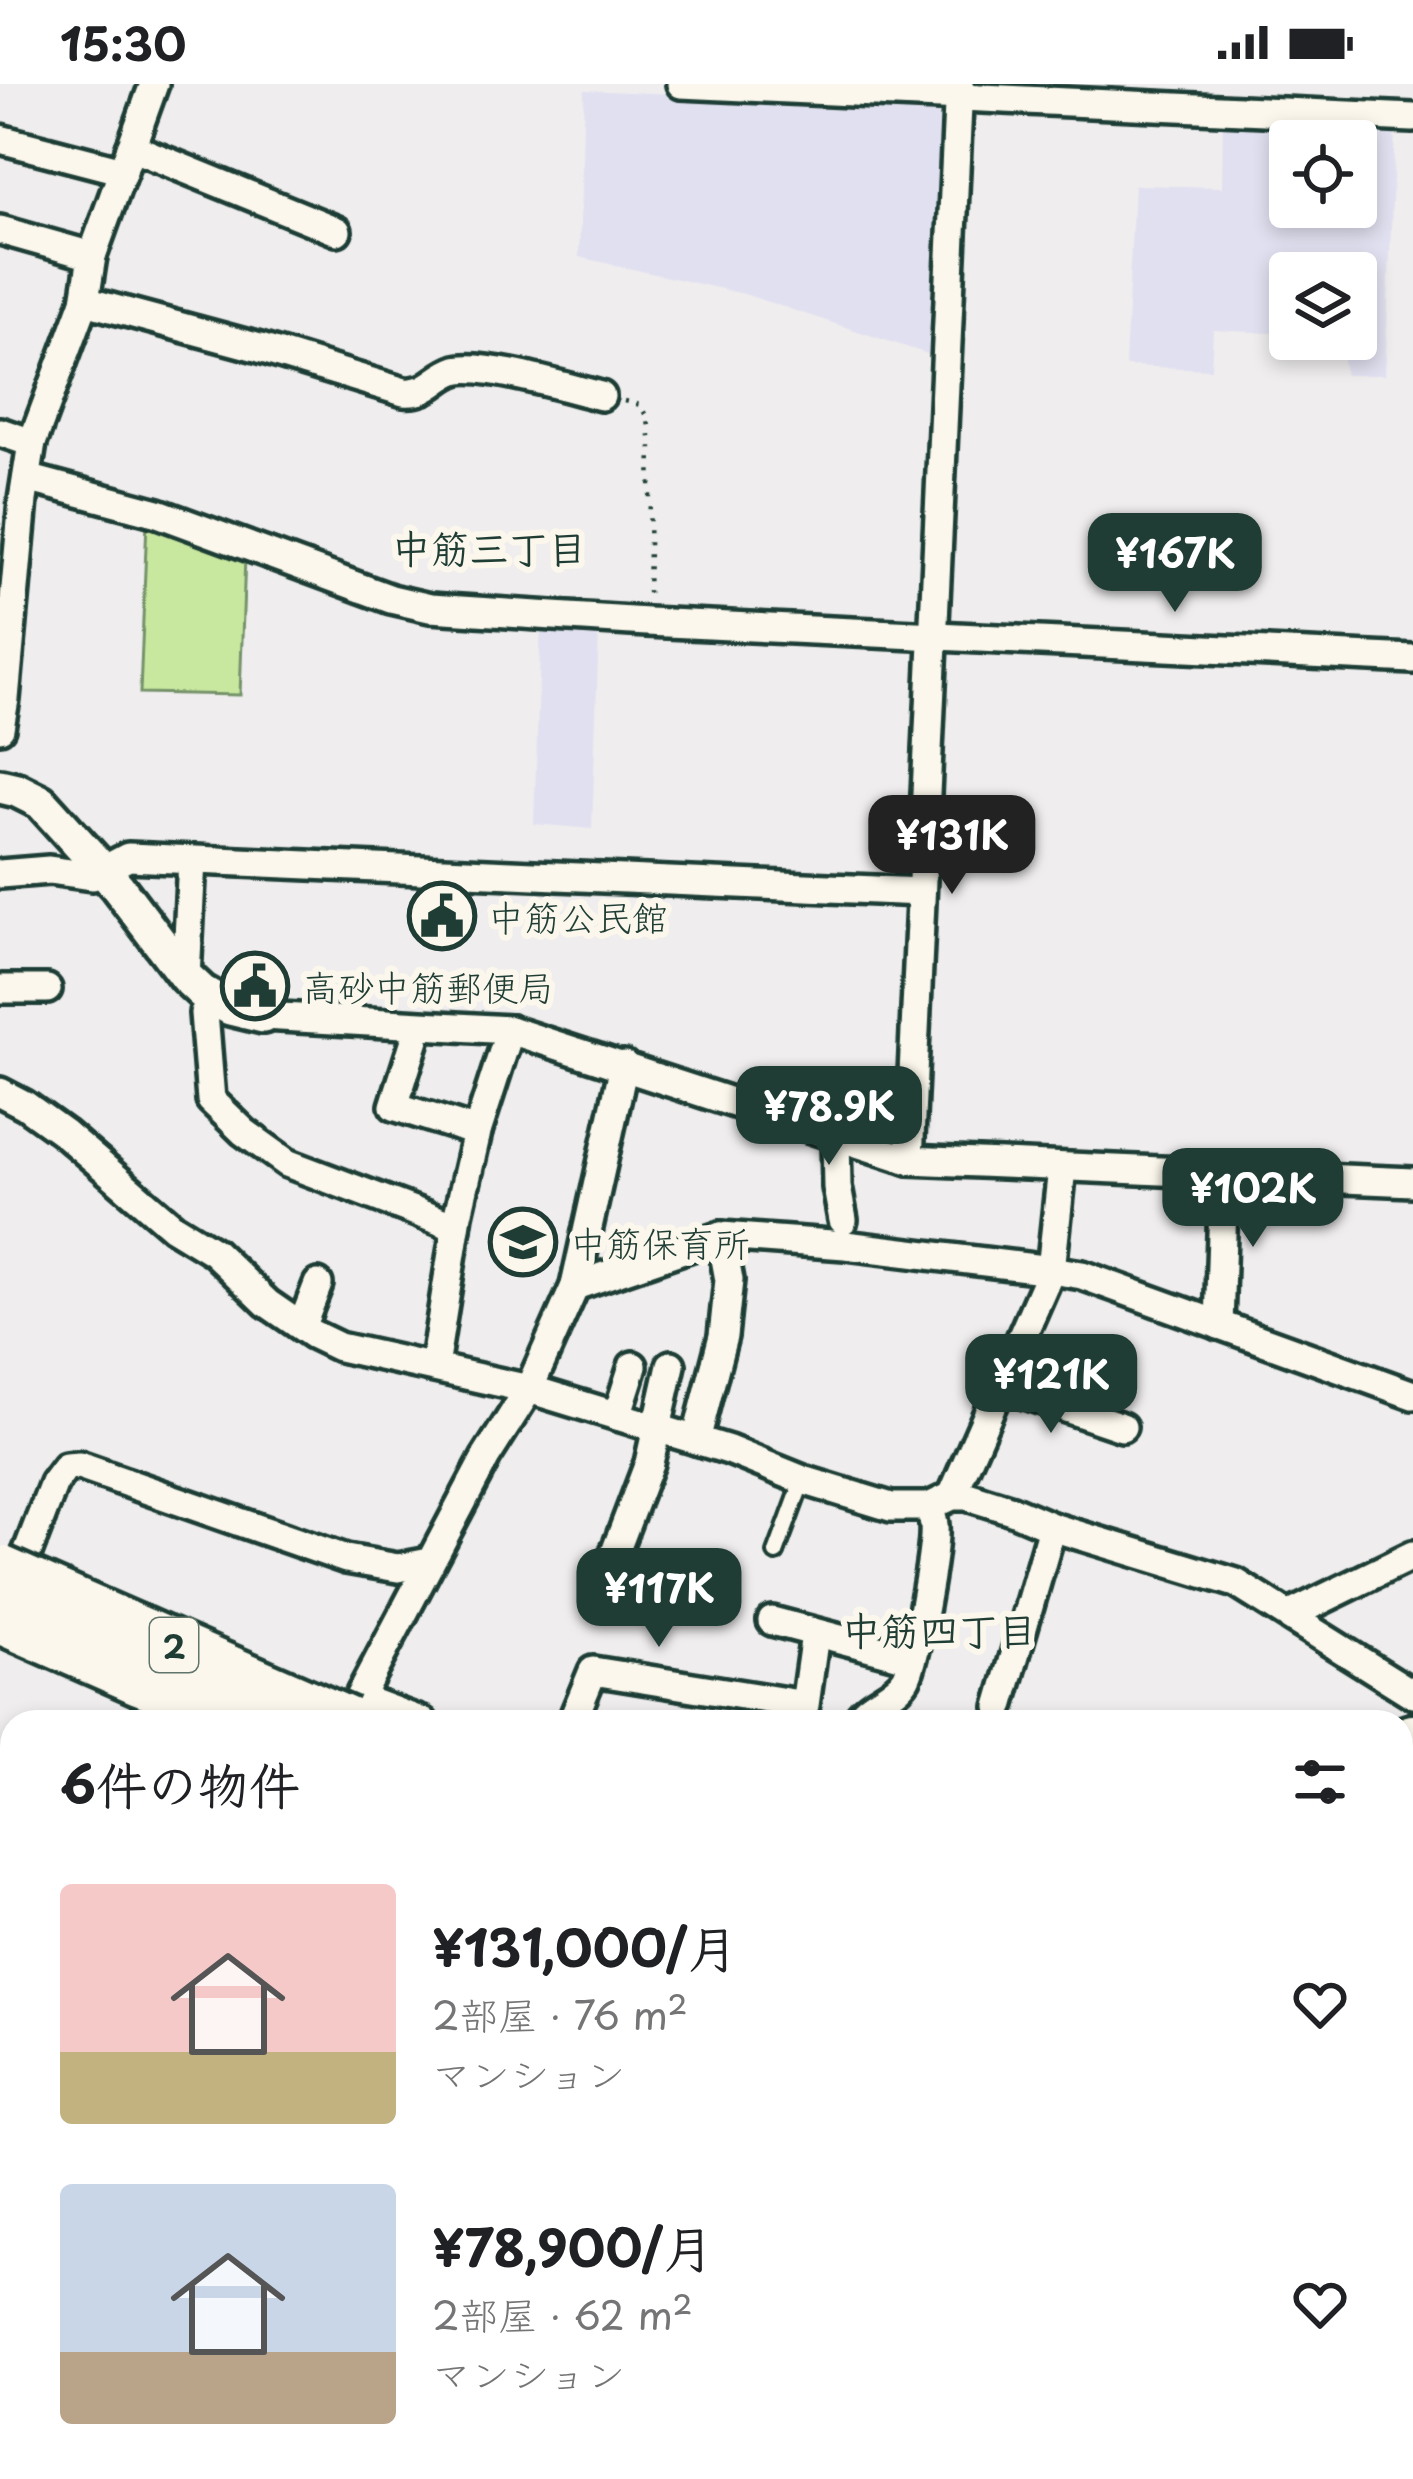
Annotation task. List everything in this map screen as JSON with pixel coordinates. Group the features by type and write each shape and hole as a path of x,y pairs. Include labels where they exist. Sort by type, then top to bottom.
{"highway":[{"name":"2","path":"3,1593 139,1680 211,1710"},
{"name":"2","path":"3,1593 327,1710"}],"street":[{"path":"0,728 16,493 85,302 92,256 154,84"},
{"path":"681,84 958,90 1413,118"},
{"path":"909,1160 958,90"},
{"path":"0,140 127,159 312,209 337,231"},
{"path":"0,230 92,256"},
{"path":"85,302 260,347 404,392 417,393 455,370 478,369 601,396"},
{"path":"0,432 32,443"},
{"path":"16,493 158,513 392,599 430,608 1413,659"},
{"path":"0,786 41,802 186,977 214,1000 262,1016 510,1030 909,1160 1413,1182"},
{"path":"0,874 49,870 92,876 128,857 921,892"},
{"path":"186,977 192,860"},
{"path":"0,989 47,989"},
{"path":"214,1000 205,1013 212,1100 244,1132 287,1162 456,1227"},
{"path":"414,1026 415,1040 394,1106 477,1132"},
{"path":"434,1366 477,1132 510,1030"},
{"path":"347,1710 486,1457 529,1389 575,1286 624,1065"},
{"path":"0,1092 64,1133 173,1227 214,1252 268,1303 339,1347 529,1389 729,1450 803,1480 891,1507 968,1496 1052,1527 1236,1582 1413,1694"},
{"path":"836,1137 843,1220"},
{"path":"864,1710 897,1689 908,1675 941,1502 1000,1386 1051,1270 1062,1168"},
{"path":"1219,1325 1224,1174"},
{"path":"575,1286 721,1237 845,1245 1051,1270 1082,1275 1413,1395"},
{"path":"696,1440 725,1318 729,1280 721,1237"},
{"path":"298,1324 318,1284"},
{"path":"608,1571 649,1463 671,1365"},
{"path":"617,1416 633,1366"},
{"path":"1000,1386 1122,1427"},
{"path":"3,1593 66,1467 80,1466 346,1559 398,1568 430,1562"},
{"path":"1000,1708 1010,1642 1052,1527"},
{"path":"1290,1615 1413,1555"},
{"path":"772,1621 912,1658"},
{"path":"577,1710 593,1671 805,1705 814,1634"}],"lane":[{"path":"776,1553 803,1480"}],"path":[{"path":"601,396 640,404 648,419 647,622"}],"shaded area":[{"path":"584,90 940,106 950,111 937,357 744,294 579,257"},
{"path":"1223,117 1275,120 1269,120 1269,228 1377,228 1377,126 1395,127 1385,375 1345,375 1343,360 1377,360 1377,252 1269,252 1269,333 1213,330 1211,369 1125,366 1134,185 1222,187"},
{"path":"541,623 599,627 592,829 534,824"}],"green space":[{"path":"147,521 245,556 240,695 140,693"}],"place":[{"name":"中筋公民館","path":"442,916"},
{"name":"高砂中筋郵便局","path":"255,986"},
{"name":"中筋保育所","path":"523,1242"}],"district":[{"name":"中筋三丁目","path":"489,546"},
{"name":"中筋四丁目","path":"939,1628"}]}
